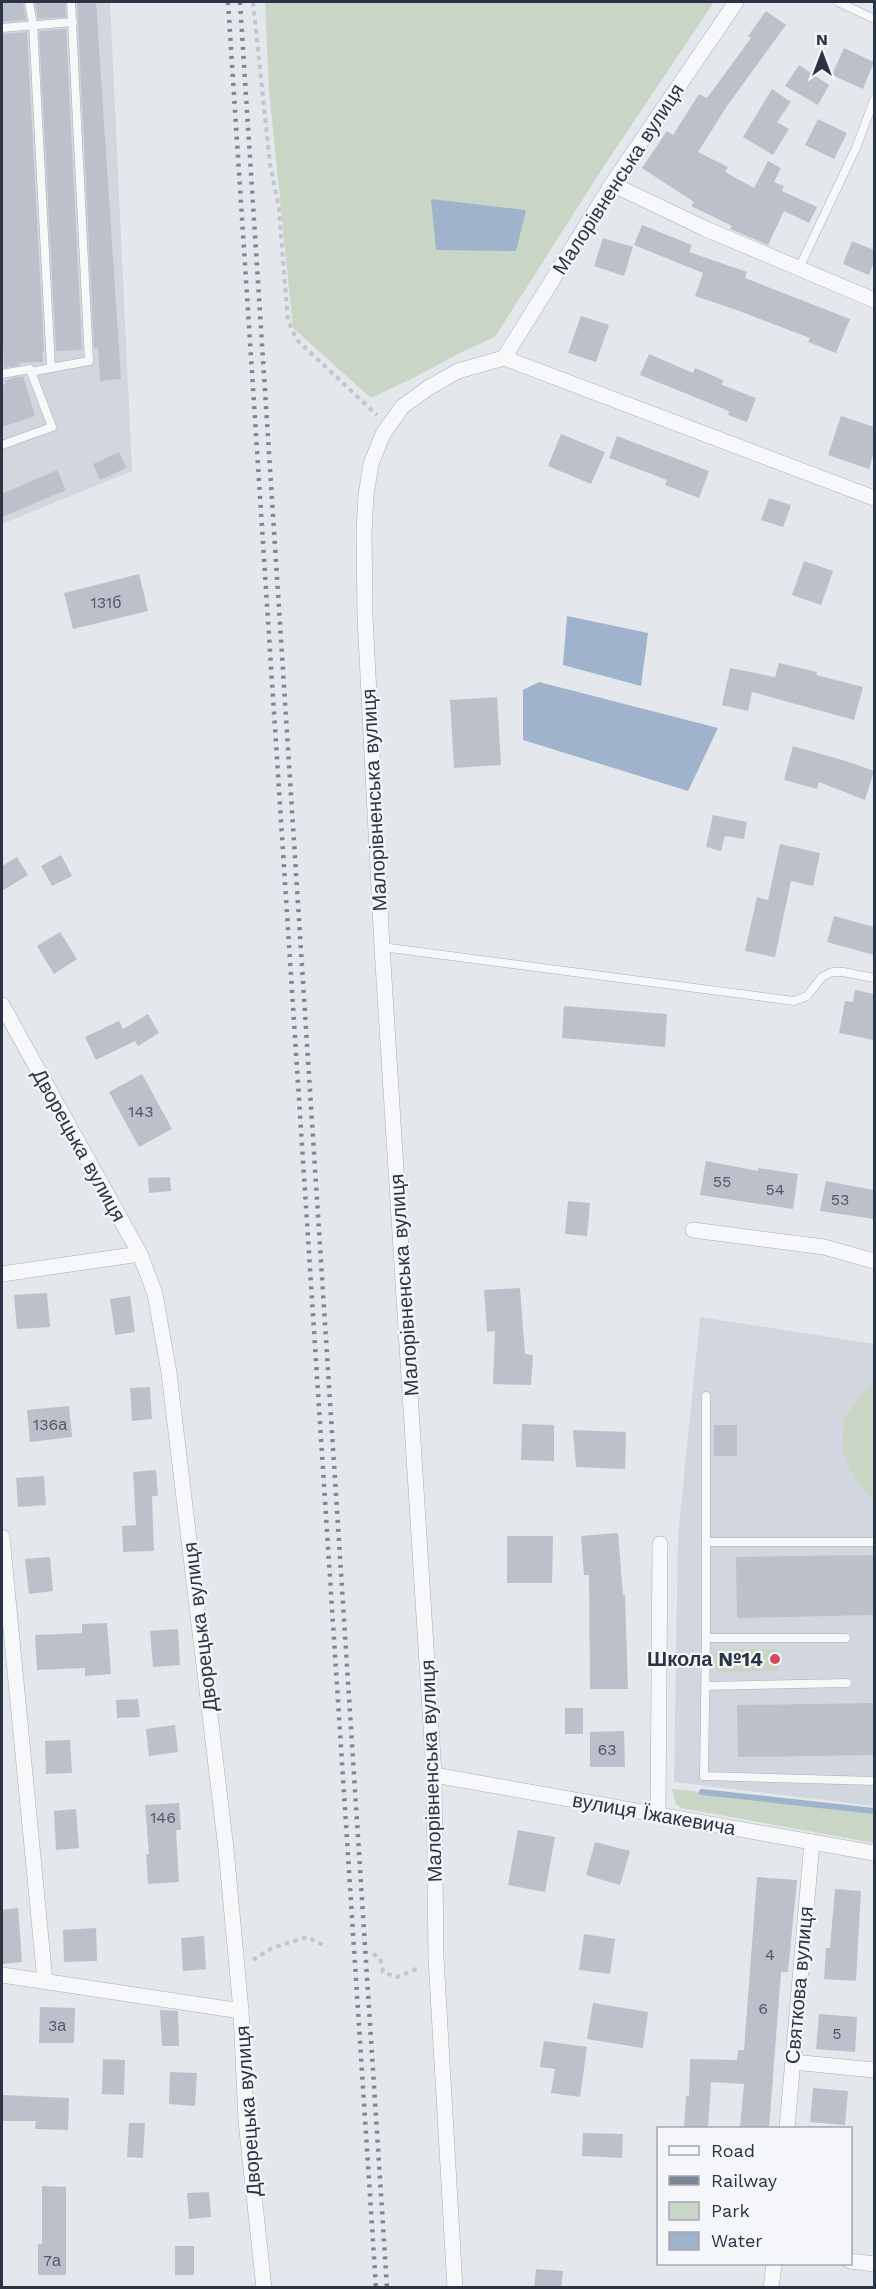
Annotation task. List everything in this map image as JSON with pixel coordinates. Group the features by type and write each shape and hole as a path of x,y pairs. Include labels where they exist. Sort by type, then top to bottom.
{"street":[{"name":"Малорівненська вулиця","path":"454,2288 436,1958 434,1775 382,947 366,628 364,532 366,495 370,464 383,434 402,407 428,388 458,371 504,358 612,184 736,2"},
{"path":"612,184 706,229 874,300"},
{"path":"504,358 874,498"},
{"name":"Дворецька вулиця","path":"2,1005 140,1254 155,1294 169,1374 226,1849 241,2011 246,2121 264,2288"},
{"path":"693,1230 824,1247 874,1261"},
{"path":"2,1274 140,1254"},
{"path":"2,1537 45,1981"},
{"path":"658,1815 660,1544"},
{"name":"вулиця Їжакевича","path":"434,1775 874,1853"},
{"name":"Святкова вулиця","path":"787,2127 812,1842"},
{"path":"2,1975 241,2011"},
{"path":"793,2062 874,2070"},
{"path":"852,2261 874,2264"},
{"path":"771,2288 774,2265"}],"lane":[{"path":"29,2 33,24 51,368"},
{"path":"31,372 89,360 71,2"},
{"path":"838,2 874,18"},
{"path":"2,28 73,22"},
{"path":"799,268 856,148 874,100"},
{"path":"2,374 30,369 52,427 2,445"},
{"path":"382,947 794,1001 807,996 822,976 832,972 874,978"},
{"path":"706,1396 704,1776 874,1781"},
{"path":"706,1542 874,1542"},
{"path":"706,1638 846,1638"},
{"path":"705,1686 847,1683"}],"path":[{"path":"253,2 270,164 279,209 288,321 297,340 389,426"},
{"path":"237,1971 272,1948 308,1937 327,1947"},
{"path":"373,1954 380,1958 383,1972 396,1977 414,1971 436,1958"}],"shaded area":[{"path":"2,2 110,2 132,471 2,524"},
{"name":"Школа №14","path":"700,1317 874,1344 874,1806 674,1782 678,1536"}],"green space":[{"path":"265,2 714,2 604,166 495,337 371,398 293,328 269,90"},
{"path":"874,1385 874,1500 858,1484 842,1451 844,1419 868,1387"},
{"path":"719,1649 778,1649 779,1671 718,1672 711,1660"},
{"path":"672,1789 874,1811 874,1843 681,1808 676,1804"}],"water":[{"path":"431,199 526,210 516,251 436,250"},
{"path":"567,616 648,633 641,686 563,665"},
{"path":"539,682 718,728 688,791 523,740 523,690"}],"building":[{"path":"2,2 23,2 26,20 2,22"},
{"path":"35,2 65,2 66,17 38,19"},
{"path":"77,2 96,2 121,379 100,381 98,348 94,349"},
{"path":"766,11 786,25 727,106 698,152 728,167 725,172 754,188 768,161 781,168 774,182 784,186 782,191 817,207 809,223 784,211 768,245 730,229 732,226 691,206 694,202 642,168 667,131 673,135 699,94 707,98 751,38 748,36"},
{"path":"66,29 82,350 56,351 39,31"},
{"path":"27,32 44,352 42,352 43,362 19,363 20,365 4,368 2,34"},
{"path":"844,48 874,62 863,89 832,75"},
{"path":"799,65 829,85 818,105 785,86"},
{"path":"772,89 791,102 777,122 789,129 773,155 743,137"},
{"path":"818,119 847,133 834,159 805,145"},
{"path":"642,225 692,245 689,252 747,272 745,278 850,319 836,353 808,342 810,338 695,296 703,273 634,245"},
{"path":"603,238 633,247 624,276 594,266"},
{"path":"852,241 874,250 874,262 869,275 843,264"},
{"path":"581,316 609,325 596,362 568,353"},
{"path":"649,354 693,373 695,368 723,380 722,385 756,398 747,422 728,415 729,411 640,375"},
{"path":"23,376 35,416 2,427 2,386 5,380"},
{"path":"841,416 874,427 874,452 869,469 828,455"},
{"path":"561,434 605,452 591,484 548,466"},
{"path":"617,436 709,471 699,498 665,485 667,480 609,458"},
{"path":"119,452 126,468 100,480 93,464"},
{"path":"57,470 66,490 2,517 2,494"},
{"path":"769,498 791,505 783,527 761,520"},
{"path":"804,561 833,571 821,605 792,595"},
{"path":"139,574 148,611 73,629 64,593"},
{"path":"779,663 863,687 854,720 752,692 748,711 722,705 730,668 775,677"},
{"path":"497,697 501,765 454,768 450,700"},
{"path":"793,746 874,771 865,800 819,782 817,789 784,780"},
{"path":"713,815 747,822 744,839 725,836 721,851 706,847"},
{"path":"780,844 820,853 813,886 791,881 775,957 745,951 757,897 768,900"},
{"path":"61,855 72,876 52,886 41,866"},
{"path":"17,857 28,875 2,891 2,866"},
{"path":"834,916 874,927 874,955 827,942"},
{"path":"60,932 77,959 54,974 37,946"},
{"path":"855,990 874,994 874,1040 839,1033 845,1001 853,1002"},
{"path":"564,1006 667,1014 665,1047 562,1038"},
{"path":"148,1014 159,1033 138,1046 135,1041 96,1060 85,1037 119,1021 123,1029"},
{"path":"142,1074 172,1129 139,1147 109,1092"},
{"path":"706,1161 758,1171 758,1168 798,1174 793,1209 700,1195"},
{"path":"170,1177 171,1191 149,1193 148,1178"},
{"path":"826,1181 874,1190 874,1219 820,1211"},
{"path":"568,1201 590,1203 587,1236 565,1234"},
{"path":"520,1288 525,1354 533,1355 531,1385 493,1384 495,1331 487,1332 484,1290"},
{"path":"47,1293 50,1327 17,1329 14,1295"},
{"path":"130,1296 135,1332 115,1335 110,1299"},
{"path":"150,1387 152,1419 132,1421 130,1388"},
{"path":"69,1406 72,1437 30,1442 27,1410"},
{"path":"522,1424 554,1425 554,1461 521,1460"},
{"path":"714,1425 737,1425 737,1456 714,1456"},
{"path":"573,1430 626,1432 625,1469 576,1467"},
{"path":"156,1470 158,1496 152,1496 154,1551 123,1552 122,1526 136,1525 133,1472"},
{"path":"44,1476 46,1505 18,1507 16,1478"},
{"path":"618,1533 623,1595 625,1595 628,1689 590,1689 589,1575 584,1575 581,1536"},
{"path":"507,1536 553,1536 552,1583 507,1583"},
{"path":"874,1555 874,1615 737,1618 736,1557"},
{"path":"50,1557 53,1591 29,1594 25,1559"},
{"path":"107,1623 111,1674 85,1676 85,1668 37,1670 35,1635 82,1633 82,1624"},
{"path":"178,1629 180,1665 153,1667 150,1631"},
{"path":"138,1699 140,1717 117,1718 116,1700"},
{"path":"874,1703 874,1755 738,1757 737,1705"},
{"path":"565,1708 583,1708 583,1734 565,1734"},
{"path":"175,1725 178,1752 149,1756 146,1729"},
{"path":"624,1731 625,1767 590,1767 590,1732"},
{"path":"70,1740 72,1773 46,1774 45,1741"},
{"path":"179,1803 181,1830 176,1830 179,1882 148,1884 146,1854 149,1854 145,1805"},
{"path":"76,1809 79,1848 56,1850 54,1811"},
{"path":"518,1830 555,1837 545,1892 508,1885"},
{"path":"595,1842 630,1851 620,1885 586,1875"},
{"path":"757,1877 797,1880 788,1972 781,1972 769,2127 740,2127 744,2084 711,2082 708,2127 684,2127 686,2096 689,2096 690,2059 737,2060 738,2050 744,2050"},
{"path":"835,1889 861,1891 856,1981 824,1979 826,1948 830,1948"},
{"path":"18,1908 22,1962 2,1964 2,1910"},
{"path":"96,1928 97,1961 64,1962 63,1930"},
{"path":"584,1934 615,1939 610,1974 579,1970"},
{"path":"204,1936 206,1969 183,1971 181,1938"},
{"path":"593,2003 648,2012 643,2048 587,2039"},
{"path":"40,2007 75,2008 74,2043 39,2043"},
{"path":"160,2010 178,2011 179,2046 162,2046"},
{"path":"819,2014 857,2017 855,2052 816,2049"},
{"path":"544,2041 587,2047 580,2097 551,2093 555,2069 540,2067"},
{"path":"103,2059 125,2060 124,2095 102,2094"},
{"path":"170,2072 197,2073 195,2106 169,2104"},
{"path":"813,2088 848,2091 845,2125 810,2122"},
{"path":"2,2095 69,2098 68,2130 35,2129 36,2121 2,2121"},
{"path":"129,2123 145,2123 143,2158 127,2157"},
{"path":"583,2133 623,2134 622,2158 582,2156"},
{"path":"42,2186 66,2187 66,2275 38,2275 38,2244 42,2244"},
{"path":"209,2192 211,2217 189,2219 187,2193"},
{"path":"175,2246 194,2246 194,2275 175,2275"},
{"path":"536,2269 563,2271 561,2288 534,2288"}],"waterway":[{"path":"702,1792 874,1811"}],"railway":[{"path":"228,2 376,2288"},
{"path":"240,2 387,2288"}],"place":[{"name":"Школа №14","path":"775,1659"}]}
